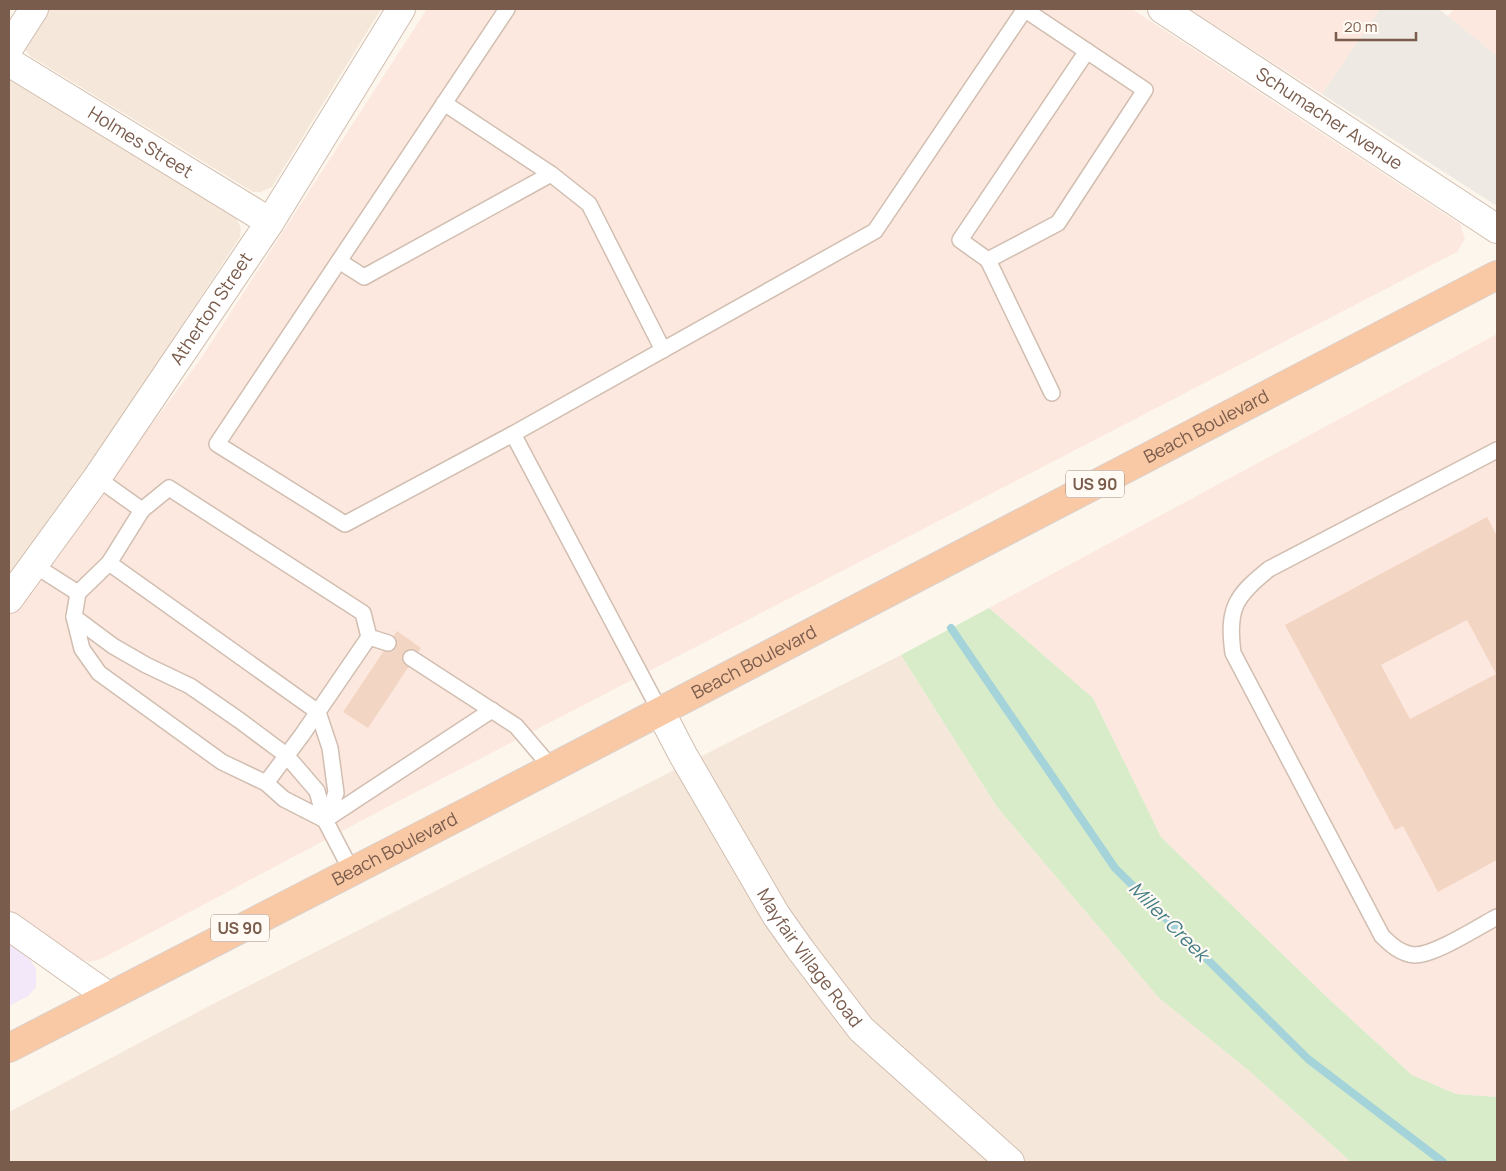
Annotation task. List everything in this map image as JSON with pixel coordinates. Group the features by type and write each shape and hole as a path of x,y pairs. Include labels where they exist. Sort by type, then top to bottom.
{"highway":[{"name":"Beach Boulevard","path":"9,1048 1497,275"}],"street":[{"path":"9,48 34,9"},
{"name":"Atherton Street","path":"9,599 97,478 270,222 401,9"},
{"name":"Schumacher Avenue","path":"1162,9 1497,229"},
{"name":"Holmes Street","path":"9,62 270,222"},
{"name":"Mayfair Village Road","path":"660,711 776,915 861,1029 1010,1162"},
{"path":"9,926 108,996"}],"lane":[{"path":"507,9 217,444 345,524 513,434 875,231 1025,9 1145,90 1058,223 988,260"},
{"path":"1052,393 988,260 960,240 1087,51"},
{"path":"444,104 551,174 589,204 663,350"},
{"path":"339,262 364,277 551,174"},
{"path":"513,434 660,711"},
{"path":"1497,450 1269,569 1250,584 1234,605 1230,630 1232,653 1382,936 1396,949 1414,955 1431,952 1497,917"},
{"path":"97,478 142,510"},
{"path":"266,783 318,712 369,637 363,613 169,488 142,510 109,562 78,593 74,617 82,649 99,673 222,762 266,783 284,799 325,820"},
{"path":"109,562 318,712 330,748 336,793 325,820"},
{"path":"34,565 78,593"},
{"path":"74,617 113,646 146,665 190,686 286,756 317,791 325,820 351,870"},
{"path":"369,637 388,643"},
{"path":"411,658 516,726 551,767"},
{"path":"325,820 492,710"}],"shaded area":[{"path":"47,9 381,9 272,187 261,192 253,192 30,56 25,49 25,42"},
{"path":"427,9 1132,9 1460,224 1465,239 1457,252 395,803 103,958 90,962 80,959 9,910 9,614 200,360"},
{"path":"1189,9 1380,9 1322,94"},
{"path":"1380,9 1439,9 1497,56 1497,206 1322,94"},
{"path":"1454,9 1497,9 1497,56 1448,16"},
{"path":"9,79 15,80 235,216 241,228 240,237 56,517 9,579"},
{"path":"1497,334 1497,1097 1456,1094 1412,1075 1330,1000 1161,837 1093,698 989,608"},
{"path":"901,655 997,807 1159,998 1247,1069 1351,1162 9,1162 9,1112 213,1004"},
{"path":"9,943 29,958 36,969 36,987 28,996 9,1006"}],"green space":[{"path":"989,608 1093,698 1161,837 1330,1000 1412,1075 1456,1094 1497,1097 1497,1162 1351,1162 1247,1069 1159,998 997,807 901,655"}],"building":[{"path":"1487,517 1497,536 1497,860 1438,892 1403,826 1395,830 1285,625","holes":["1467,620 1496,674 1410,719 1381,665"]},
{"path":"397,631 421,648 368,728 343,712"}],"waterway":[{"name":"Miller Creek","path":"951,628 1115,868 1308,1059 1443,1162"}]}
